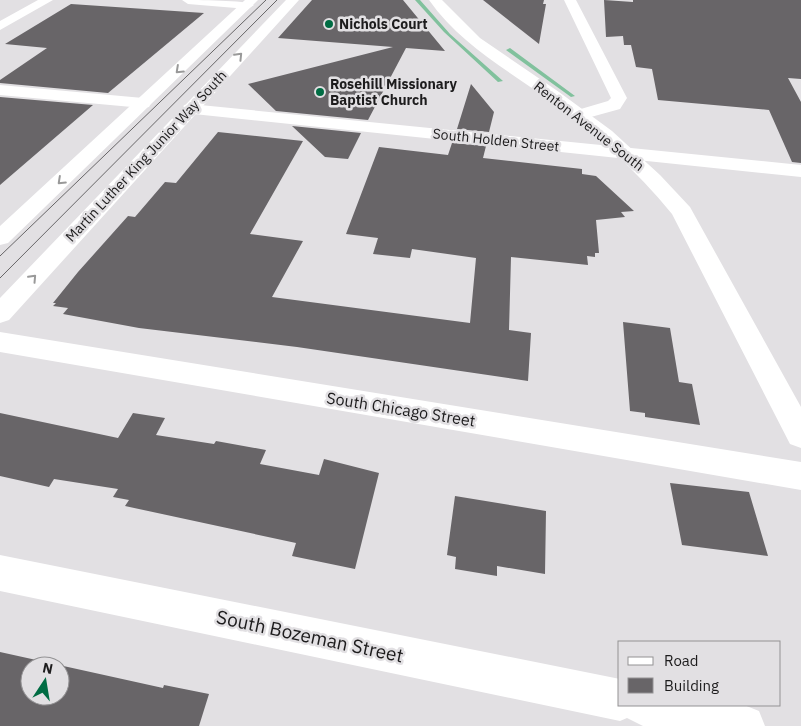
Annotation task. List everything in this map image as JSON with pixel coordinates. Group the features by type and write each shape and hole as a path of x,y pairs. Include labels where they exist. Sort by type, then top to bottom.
{"street":[{"path":"0,26 47,0"},
{"path":"188,0 250,2"},
{"name":"Martin Luther King Junior Way South","path":"0,314 293,0"},
{"name":"Renton Avenue South","path":"435,0 460,28 482,47 580,115 629,154 661,186 682,212 801,435"},
{"path":"570,0 619,98 614,105 580,115"},
{"path":"0,238 250,2"},
{"path":"0,90 143,104"},
{"name":"South Holden Street","path":"190,109 801,171"},
{"name":"South Chicago Street","path":"0,342 801,476"},
{"name":"South Bozeman Street","path":"0,572 618,700"},
{"path":"647,706 744,726"}],"green space":[{"path":"415,0 420,0 450,34 503,81 498,82 444,32"},
{"path":"510,48 575,96 571,97 506,50"}],"building":[{"path":"312,0 403,0 445,51 406,48 368,120 276,111 248,84 393,47 278,38"},
{"path":"483,0 544,0 543,4 546,4 539,44"},
{"path":"604,0 633,2 633,0 801,0 801,79 788,78 801,102 801,163 792,162 769,110 658,100 652,69 636,67 631,45 624,45 623,36 606,37"},
{"path":"71,4 204,13 108,93 0,83 0,80 47,48 5,44"},
{"path":"471,84 494,112 489,132 457,129"},
{"path":"0,97 93,105 0,185"},
{"path":"292,126 361,133 348,159 325,157"},
{"path":"218,132 303,141 250,234 303,241 272,297 470,323 476,258 412,249 410,258 373,254 378,238 346,234 379,147 448,155 452,143 486,146 483,158 582,169 582,174 596,176 634,211 621,212 625,217 596,220 599,253 595,253 595,257 587,256 588,265 511,257 509,330 531,333 528,381 297,347 139,328 63,314 68,308 53,306 56,303 53,303 78,272 128,216 135,217 165,182 176,183"},
{"path":"623,322 670,328 679,382 692,384 700,425 645,417 645,413 630,411"},
{"path":"0,413 118,438 133,413 165,418 156,435 214,444 216,441 266,450 260,464 319,475 324,459 379,473 355,569 292,556 296,543 125,506 129,500 113,497 118,489 54,479 49,487 0,476"},
{"path":"670,483 749,492 768,556 682,545"},
{"path":"455,496 546,511 545,574 497,566 497,576 455,569 456,557 447,555"},
{"path":"0,652 20,656 20,706 70,706 70,667 163,688 164,685 209,694 199,726 0,726"}],"tram line":[{"path":"0,256 266,0"},
{"path":"0,278 277,0"}],"place":[{"name":"Nichols Court","path":"329,24"},
{"name":"Rosehill Missionary Baptist Church","path":"320,92"}]}
